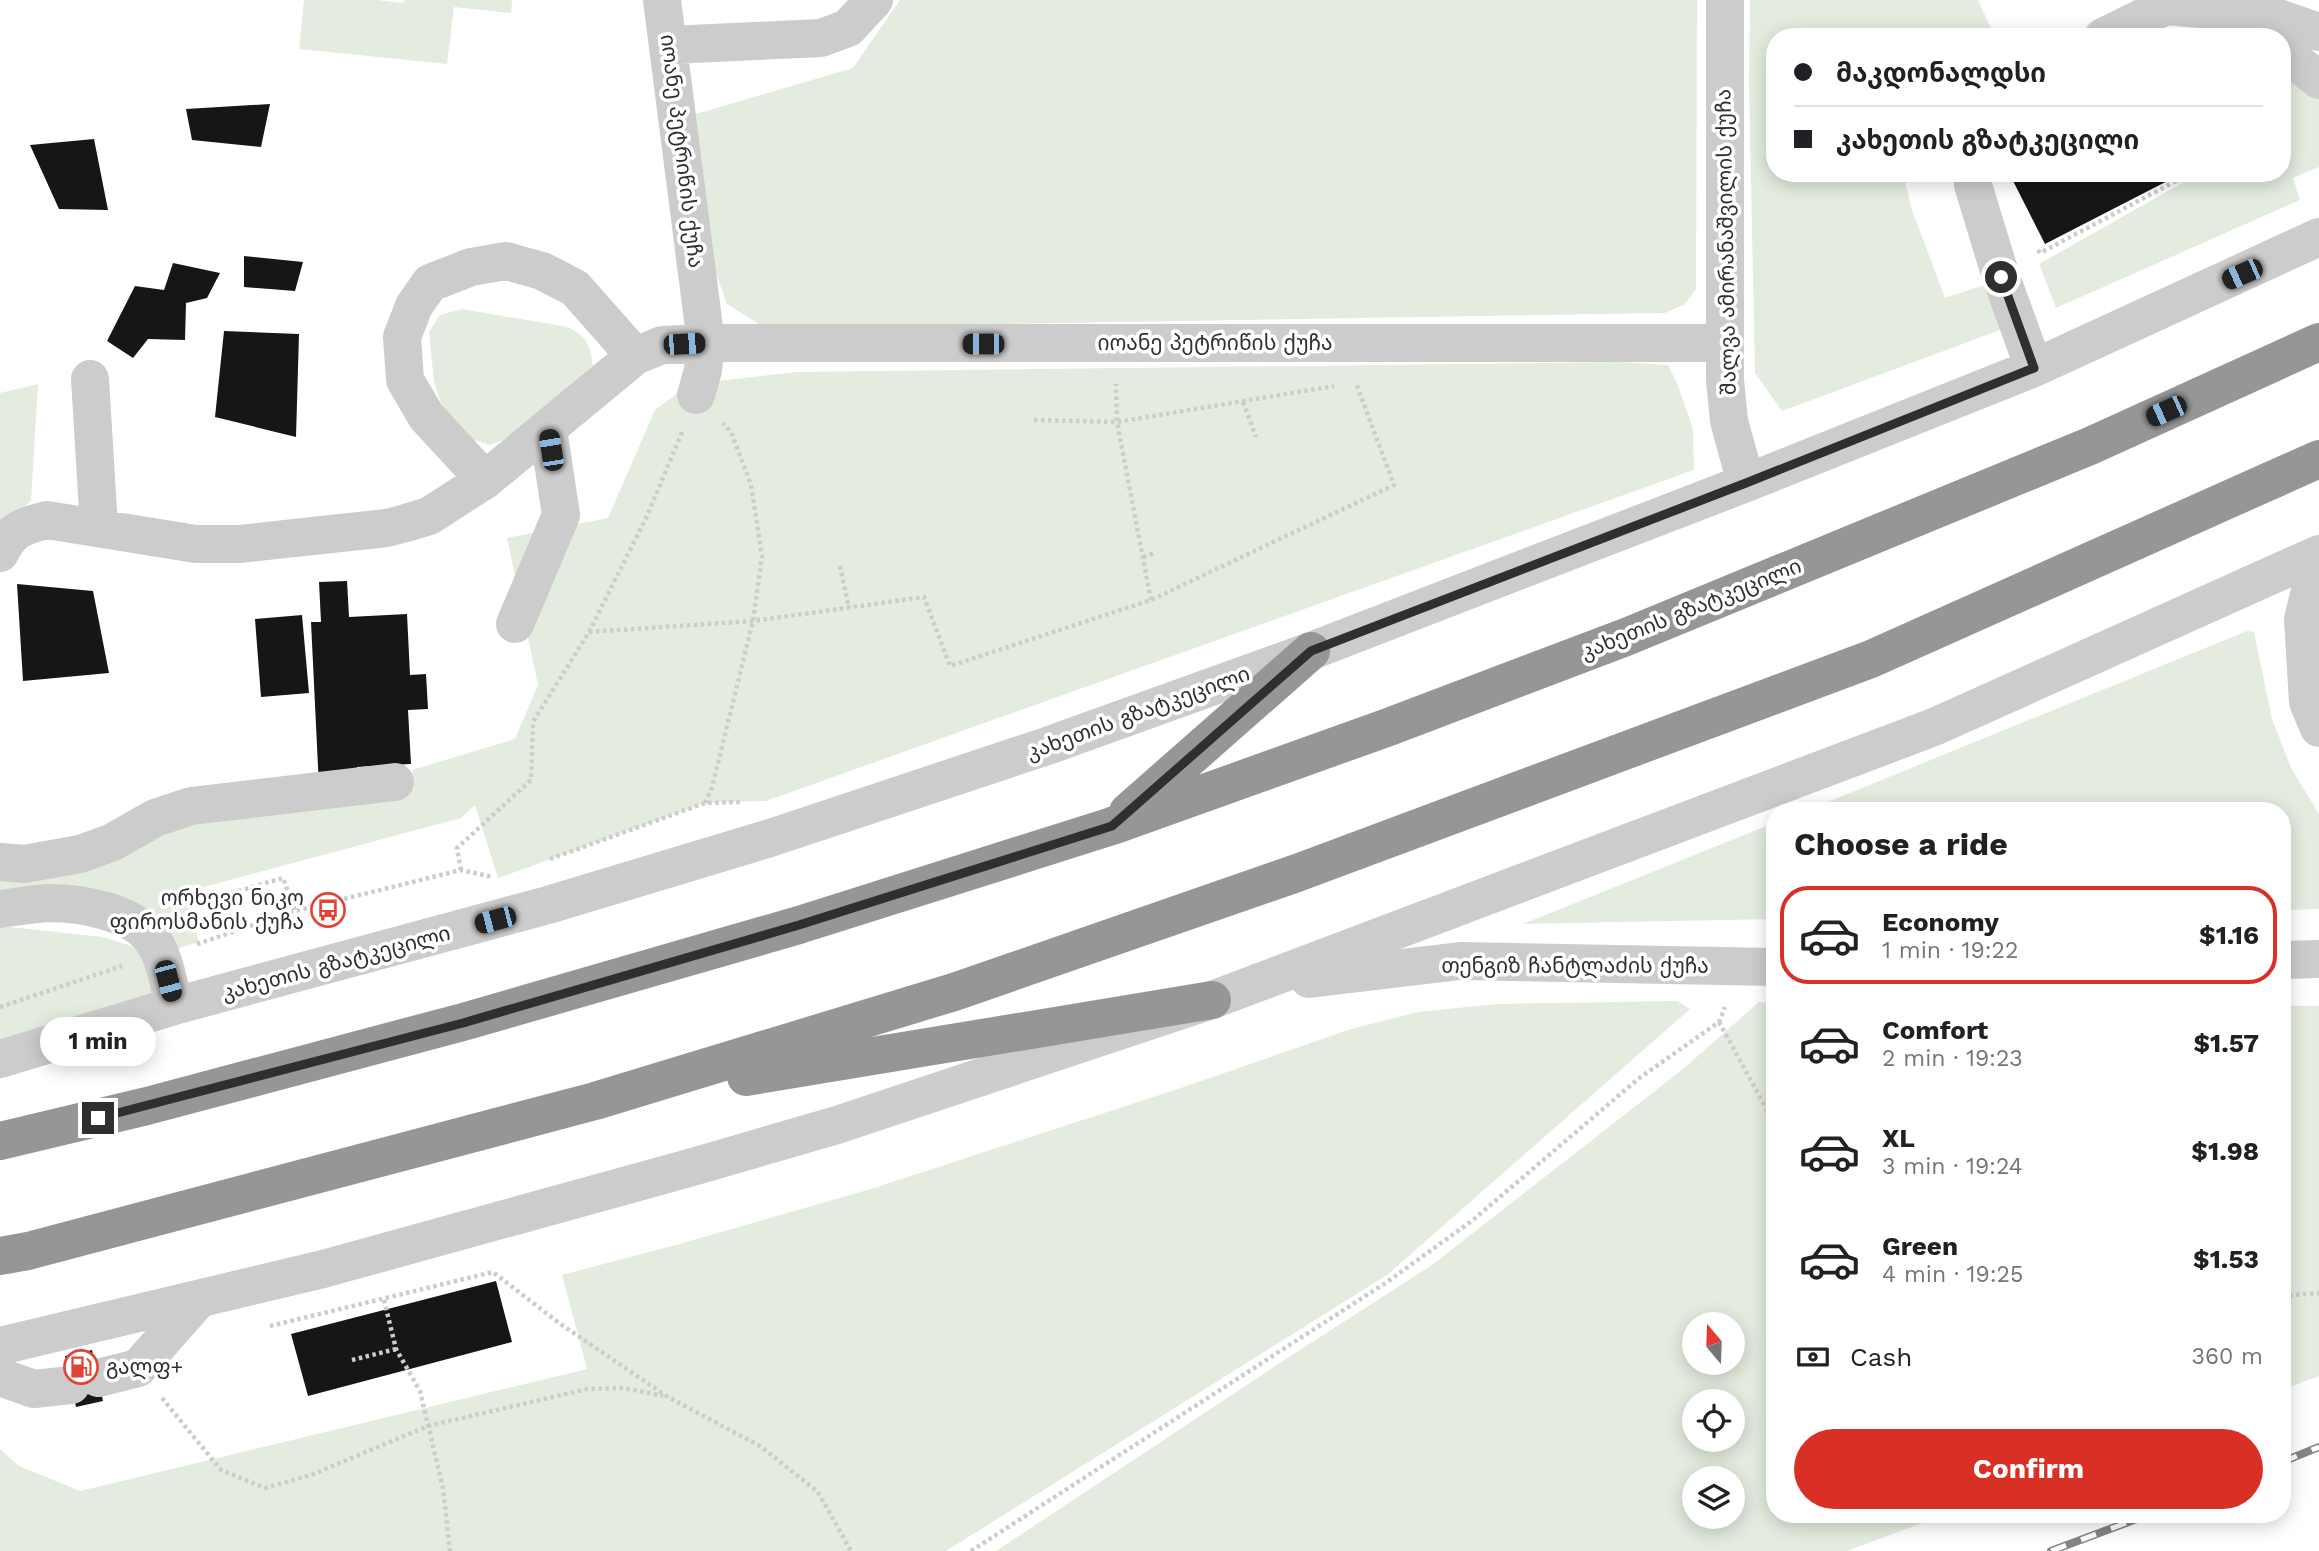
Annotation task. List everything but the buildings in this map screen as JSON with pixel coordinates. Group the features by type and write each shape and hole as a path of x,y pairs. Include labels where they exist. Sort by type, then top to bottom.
{"highway":[{"name":"კახეთის გზატკეცილი","path":"0,1141 147,1106 463,1023 799,925 1112,826 1386,728 1626,637 2090,446 2319,342"},
{"path":"0,1256 595,1101 954,992 1297,873 1871,659 2319,459"},
{"path":"1112,826 1311,651"},
{"path":"595,1101 1212,1000"}],"street":[{"name":"იოანე პეტრიწის ქუჩა","path":"662,0 706,343 703,370 696,395"},
{"path":"669,45 821,38 848,28 874,0"},
{"name":"შალვა ამირანაშვილის ქუჩა","path":"1725,0 1724,343 1730,421 1746,483"},
{"path":"2121,28 2166,6 2270,15 2319,32"},
{"path":"1973,182 2001,277 2034,368"},
{"name":"კახეთის გზატკეცილი","path":"0,1059 174,1006 535,909 767,839 1047,746 1311,651 1746,483 2034,368 2319,237"},
{"path":"485,480 426,416 405,380 401,337 414,306 429,283 471,267 506,261 542,271 575,288 635,356"},
{"name":"იოანე პეტრიწის ქუჩა","path":"706,343 1724,343"},
{"path":"0,553 7,539 24,525 47,520 196,544 240,544 387,528 429,516 485,480 635,356 662,345 706,343"},
{"path":"90,379 99,528"},
{"path":"514,624 561,515 548,429"},
{"path":"2319,554 2303,619 2308,702 2319,728"},
{"path":"0,1346 323,1269 837,1125 1212,1000 1934,727 2319,554"},
{"path":"0,862 24,864 80,854 113,842 155,818 191,806 394,782"},
{"path":"0,909 49,903 111,912 141,928 154,942 161,956 174,1006"},
{"path":"2291,960 2319,959"},
{"name":"თენგიზ ჩანტლაძის ქუჩა","path":"1251,986 1461,961 1757,967"},
{"path":"0,1377 34,1389 85,1382 138,1368 199,1299"}],"path":[{"path":"2034,241 2040,253 2174,182"},
{"path":"1115,343 1117,422 1151,600"},
{"path":"589,632 753,621 924,597 950,666 1151,600 1394,485 1357,382 1117,422 1034,420"},
{"path":"461,870 457,848 531,780 533,722 589,632 647,516 696,395 731,432 751,485 762,556 753,621 712,788 705,803"},
{"path":"1243,402 1256,438"},
{"path":"1143,557 1155,553"},
{"path":"840,566 849,608"},
{"path":"550,859 705,803 754,802"},
{"path":"0,1007 98,972 161,956 295,911 461,870 498,878"},
{"path":"216,919 211,899 283,878 295,911"},
{"path":"971,1551 1387,1282 1473,1220 1638,1079 1720,1022 1757,967"},
{"path":"1720,1022 1766,1108"},
{"path":"291,1322 493,1272 559,1323 668,1397 760,1446 818,1492 851,1551"},
{"path":"2291,1295 2319,1293"},
{"path":"384,1300 396,1349 420,1391 443,1488 450,1551"},
{"path":"352,1360 396,1349"},
{"path":"138,1368 220,1470 265,1488 311,1475 428,1426 587,1389 624,1388 668,1397"}],"shaded area":[{"path":"304,0 377,0 403,3 404,0 512,0 511,13 454,7 447,64 299,49"},
{"path":"900,0 1697,0 1696,289 1685,304 1665,313 765,328 727,304 715,271 696,114 853,68"},
{"path":"1750,0 1978,0 1991,28 1766,28 1766,182 1905,182 1912,210 1945,298 1984,285 2003,329 1782,411 1755,373"},
{"path":"2291,70 2319,84 2319,167 2293,178 2300,200 2056,308 2039,264 2184,182 2291,182"},
{"path":"462,309 568,327 586,342 593,367 515,435 490,445 468,438 446,418 434,382 429,332 440,315"},
{"path":"1621,362 1668,365 1693,429 1694,470 766,801 705,803 498,878 475,805 461,818 185,892 199,942 177,949 0,902 0,877 138,843 204,815 414,789 412,770 515,739 538,685 507,538 608,518 655,410 690,384 797,372"},
{"path":"38,384 31,501 0,529 0,393"},
{"path":"2247,631 2254,632 2272,719 2291,768 2319,814 2319,909 2291,910 2291,802 1828,802"},
{"path":"1766,826 1766,919 1523,924"},
{"path":"0,926 103,937 138,948 159,1003 0,1043"},
{"path":"1677,1001 1690,1009 1387,1275 946,1551 0,1551 0,1449 19,1466 80,1491 587,1369 562,1275 871,1189 1178,1089 1351,1029 1418,1012 1497,1004"},
{"path":"1759,1002 1766,1002 1766,1523 1923,1523 1847,1551 996,1551 1432,1265 1683,1069"},
{"path":"2291,1006 2319,1006 2319,1376 2291,1387"}],"railway":[{"path":"2291,1458 2319,1447"},
{"path":"2051,1551 2126,1523"}],"place":[{"name":"ორხევი ნიკო ფიროსმანის ქუჩა","path":"328,910"},
{"name":"გალფ+","path":"81,1367"}],"route":[{"path":"98,1118 463,1023 799,925 1112,826 1311,651 1746,483 2034,368 2001,277"}]}
